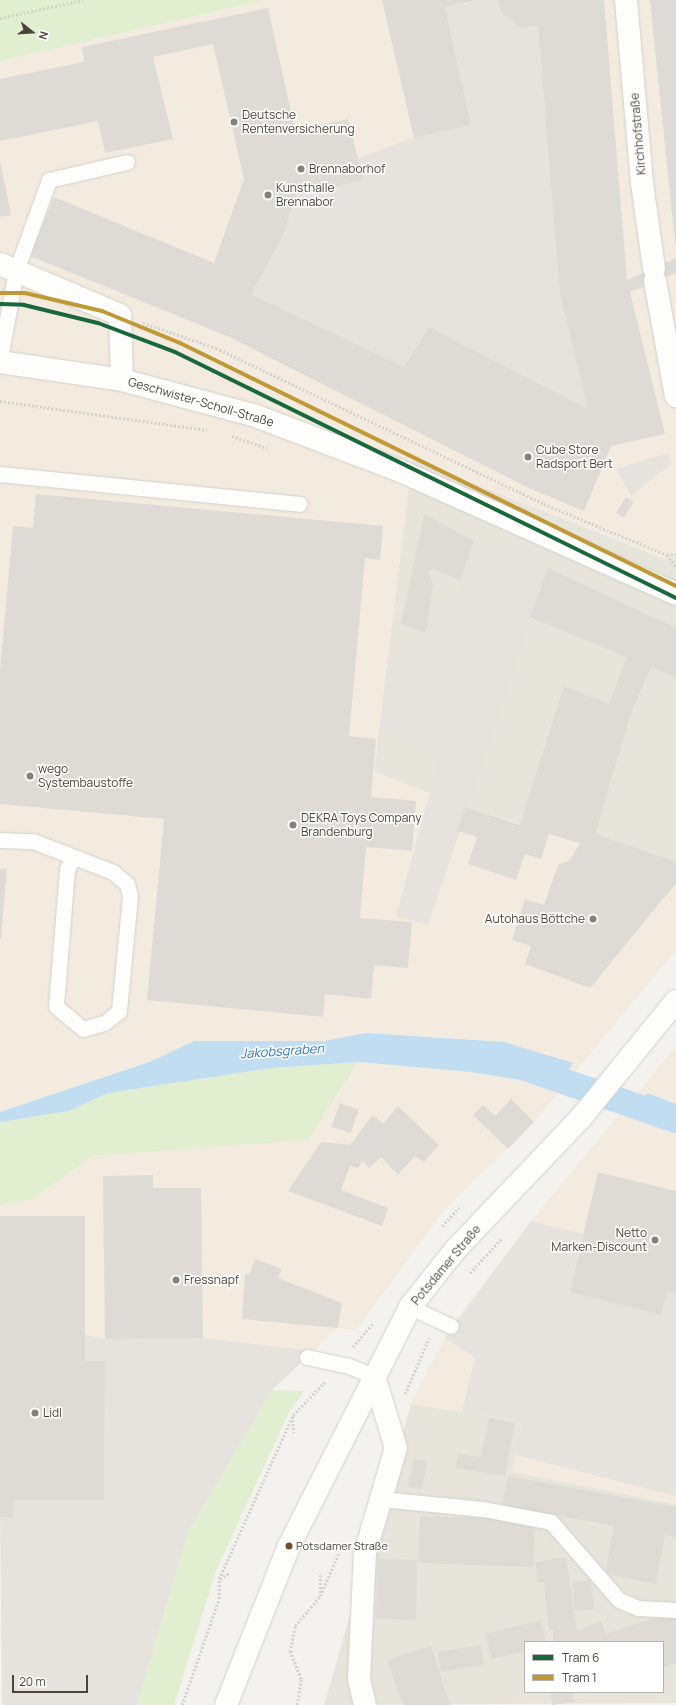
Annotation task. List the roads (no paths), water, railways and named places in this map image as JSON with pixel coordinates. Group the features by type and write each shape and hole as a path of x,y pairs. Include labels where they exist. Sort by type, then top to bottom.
{"street":[{"name":"Kirchhofstraße","path":"626,0 642,184 655,275 676,396"},
{"name":"Geschwister-Scholl-Straße","path":"8,267 120,315 122,380"},
{"name":"Geschwister-Scholl-Straße","path":"0,362 122,380 256,416 398,470 676,594"},
{"name":"Potsdamer Straße","path":"226,1705 289,1546 410,1307 456,1249 580,1119 676,1001"},
{"path":"365,1705 359,1679 365,1554 396,1448 388,1428 374,1376"}],"lane":[{"path":"0,358 8,267 49,180 126,162"},
{"path":"0,474 300,504"},
{"path":"0,840 33,841 73,858 87,860 113,872 127,884 130,896 119,1011 104,1023 83,1029 56,1006 67,869 73,858"},
{"path":"410,1307 451,1326"},
{"path":"307,1357 349,1366 374,1376"},
{"path":"381,1500 484,1509 551,1522 619,1600 638,1608 676,1610"}],"water":[{"name":"Jakobsgraben","path":"366,1033 504,1042 573,1063 558,1086 471,1072 358,1062 271,1068 108,1093 69,1111 0,1122 0,1112 152,1061 194,1041 324,1041"},
{"path":"647,1093 676,1104 676,1132 637,1115"}],"waterway":[{"path":"528,1069 676,1120"}],"tram line":[{"name":"1","path":"0,293 25,293 102,311 180,343 676,586"},
{"name":"6","path":"0,304 24,305 98,323 175,352 676,598"}],"place":[{"name":"Deutsche Rentenversicherung","path":"234,122"},
{"name":"Brennaborhof","path":"301,169"},
{"name":"Kunsthalle Brennabor","path":"268,195"},
{"name":"Cube Store Radsport Bert","path":"528,457"},
{"name":"wego Systembaustoffe","path":"30,776"},
{"name":"DEKRA Toys Company Brandenburg","path":"293,825"},
{"name":"Autohaus Böttche","path":"593,919"},
{"name":"Netto Marken-Discount","path":"655,1240"},
{"name":"Fressnapf","path":"176,1280"},
{"name":"Lidl","path":"35,1413"},
{"name":"Potsdamer Straße","path":"289,1546"}]}
